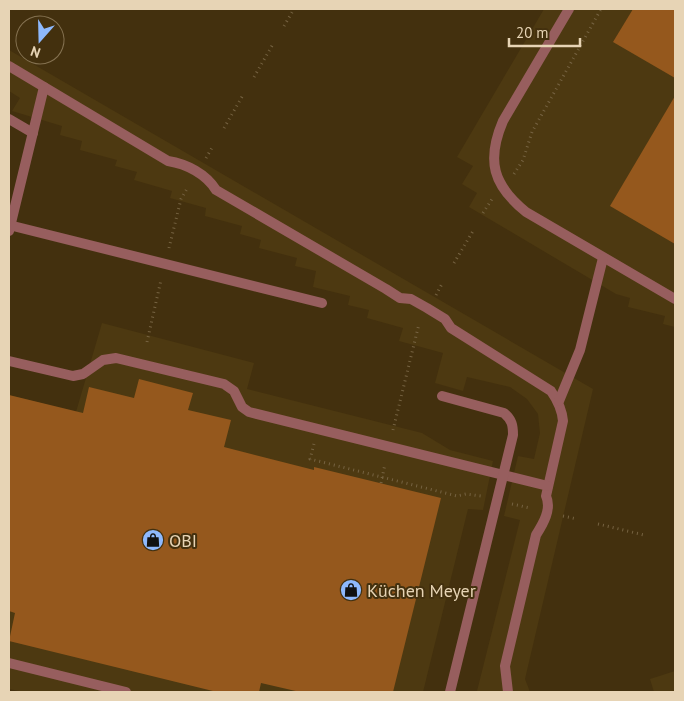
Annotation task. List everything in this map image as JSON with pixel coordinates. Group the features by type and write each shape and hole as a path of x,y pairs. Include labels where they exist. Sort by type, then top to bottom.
{"lane":[{"path":"569,9 503,121 496,137 494,149 496,172 502,188 526,212 675,300"},
{"path":"9,66 168,161 182,163 210,180 216,190 400,298 411,299 427,308 445,319 451,328 551,391 559,401 563,421 546,496 549,502 544,523 536,535 505,666 508,692"},
{"path":"44,87 9,228 322,303"},
{"path":"9,119 33,133"},
{"path":"559,401 580,350 603,258"},
{"path":"9,360 73,376 83,374 103,360 116,358 224,384 234,391 242,407 249,412 548,486"},
{"path":"442,396 504,413 510,419 513,426 513,435 450,692"},
{"path":"9,663 126,692"}],"path":[{"path":"284,26 294,9"},
{"path":"511,179 523,160 532,132 601,9"},
{"path":"254,77 273,44"},
{"path":"224,128 243,95"},
{"path":"168,254 181,199 188,187"},
{"path":"483,213 494,196"},
{"path":"454,264 473,231"},
{"path":"147,342 163,275"},
{"path":"392,436 418,324"},
{"path":"318,429 310,459 457,496 466,494 487,498"},
{"path":"381,483 387,458"},
{"path":"507,503 531,508"},
{"path":"598,524 644,535"}],"shaded area":[{"path":"544,9 675,9 675,327 663,324 665,316 628,307 630,298 616,294 469,207 477,193 462,184 473,166 457,157"},
{"path":"9,50 15,53 15,65 35,65 593,389 525,679 530,692 477,691 520,520 504,516 518,456 534,459 540,433 538,414 527,399 510,387 467,377 463,391 435,383 443,353 399,341 403,328 367,318 369,310 348,305 350,296 313,287 316,271 295,266 297,258 259,248 261,240 240,234 242,226 205,216 206,208 170,198 172,191 134,180 137,172 115,166 117,160 80,150 82,141 60,135 62,126 12,111 20,98 9,91"},
{"path":"102,323 254,363 247,389 422,433 450,450 493,461 483,510 468,509 423,692 24,692 9,689 9,395 76,412"},
{"path":"675,671 675,692 654,692 650,679"}],"building":[{"path":"633,9 675,9 675,78 613,42"},
{"path":"675,96 675,244 610,206"},
{"name":"OBI","path":"139,379 193,393 188,410 231,420 224,447 314,470 314,467 441,498 393,692 300,692 261,683 259,692 217,692 9,641 15,613 9,611 9,395 83,413 89,387 134,398"}],"place":[{"name":"OBI","path":"153,540"},
{"name":"Küchen Meyer","path":"351,590"}]}
